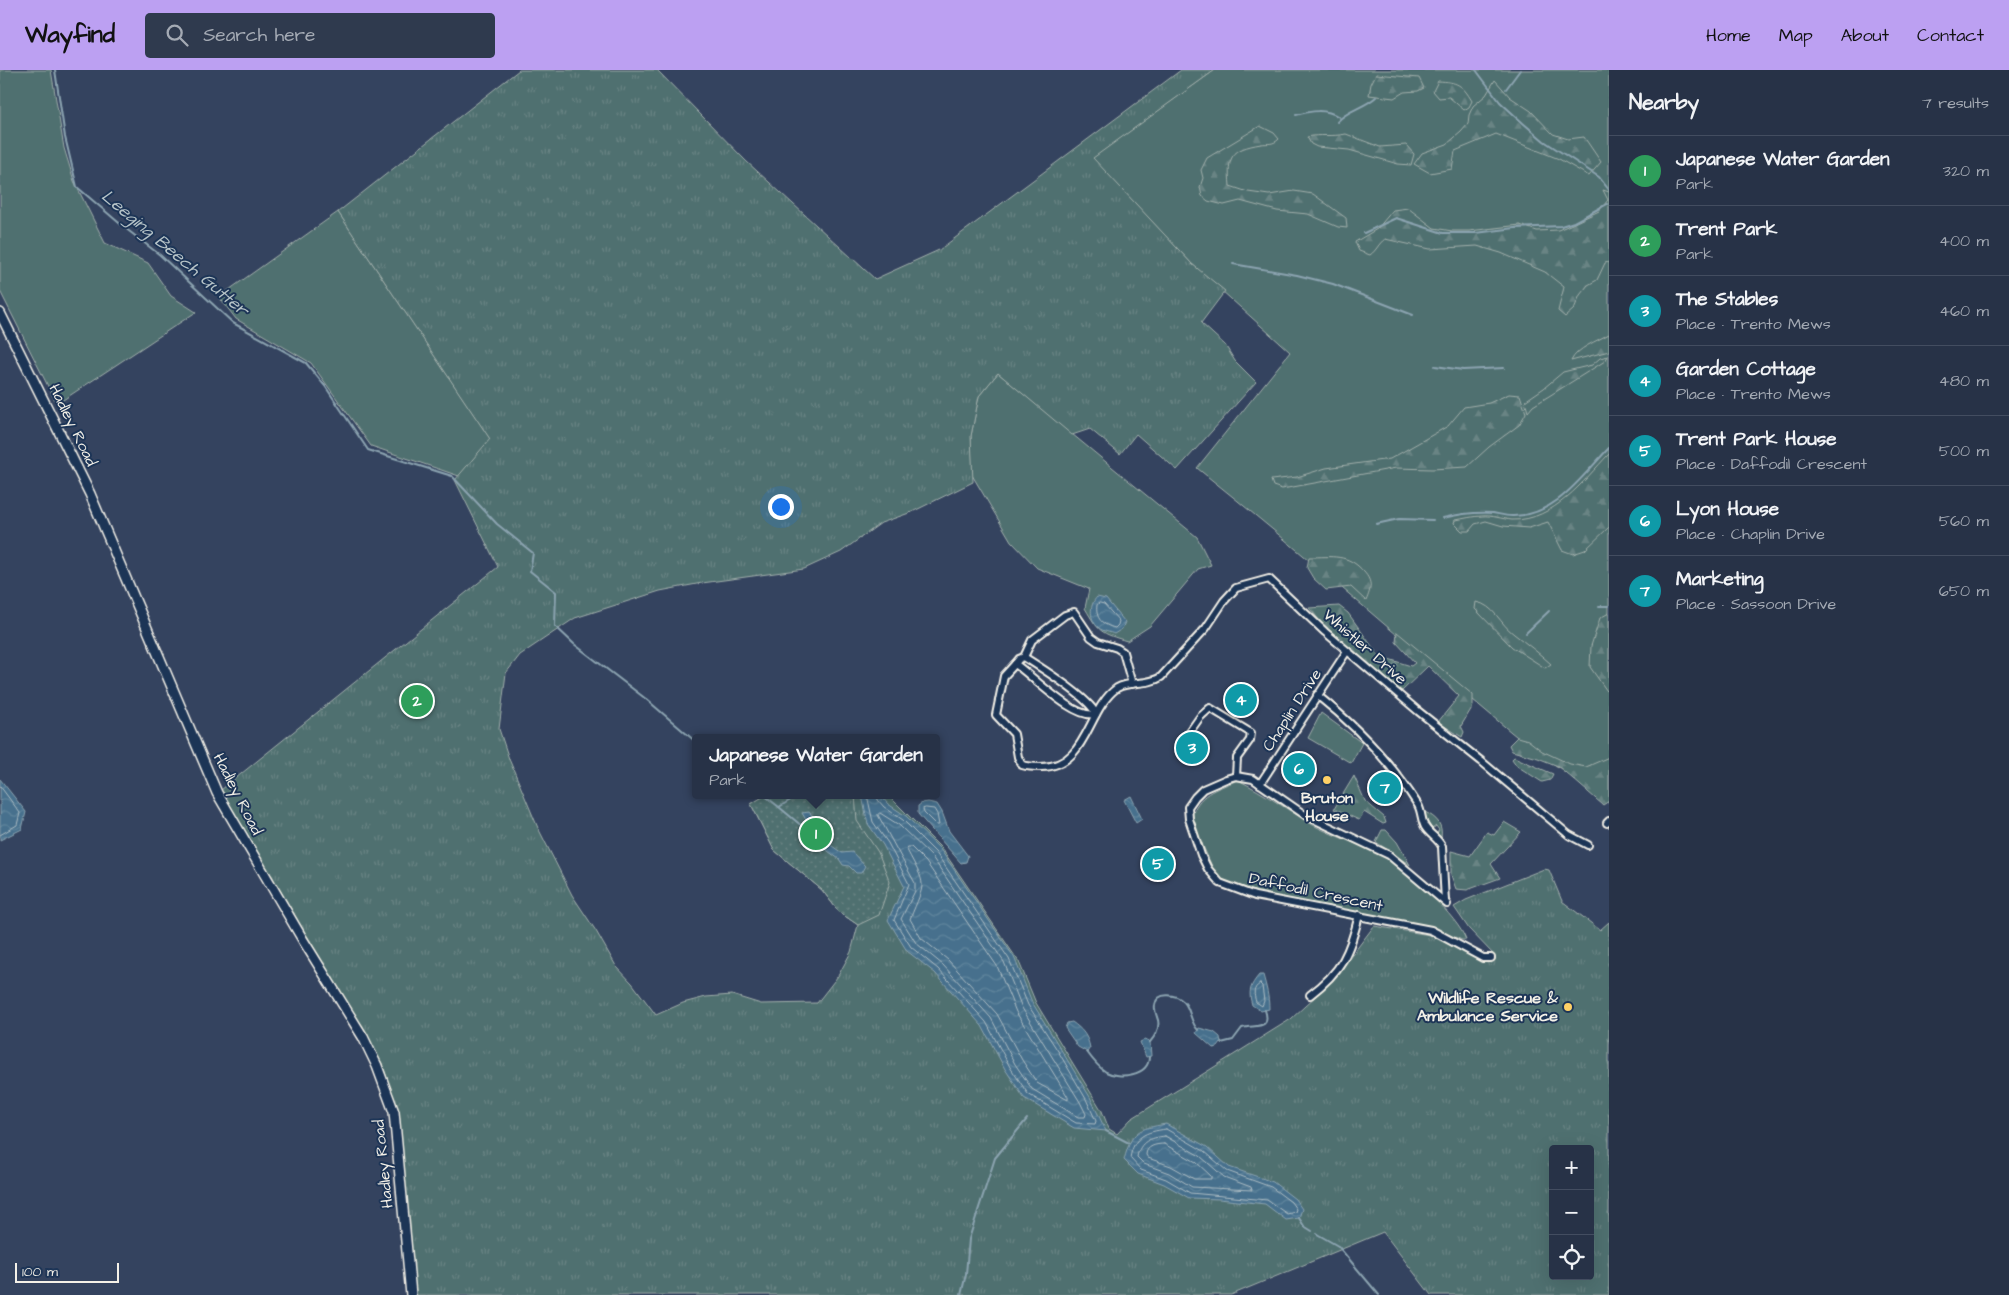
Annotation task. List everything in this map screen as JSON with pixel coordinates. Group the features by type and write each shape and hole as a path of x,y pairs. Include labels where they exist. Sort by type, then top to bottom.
{"street":[{"name":"Hadley Road","path":"0,313 90,494 217,794 363,1037 377,1066 394,1112 411,1295"},
{"name":"Whistler Drive","path":"1132,684 1147,683 1161,677 1206,628 1224,601 1236,588 1269,579 1325,632 1569,835 1588,845"},
{"path":"1074,612 1091,638 1123,652 1132,684 1126,684 1116,690 1096,714 1082,744 1061,764 1051,767 1022,766 1018,757 1014,734 997,718 995,712 1004,676 1019,659 1024,657 1032,640 1065,615 1074,612"},
{"name":"Chaplin Drive","path":"1260,784 1347,650"},
{"path":"1024,657 1070,690 1094,709 1096,714"},
{"path":"1015,664 1050,693 1091,715 1096,714"},
{"path":"1186,737 1200,717 1210,708 1251,733 1250,740 1237,758 1236,776 1252,779 1310,817 1389,855 1446,902 1442,848 1440,842 1424,826 1420,807 1369,740 1349,720 1317,695"},
{"name":"Daffodil Crescent","path":"1236,776 1203,789 1195,797 1188,811 1192,831 1201,855 1208,869 1220,883 1255,896 1431,930 1483,958 1491,958"},
{"path":"1310,994 1337,969 1348,954 1359,915"}],"green space":[{"path":"0,70 51,70 64,148 74,181 105,243 148,263 171,296 196,312 57,404 0,291"},
{"path":"519,70 657,70 746,161 875,279 939,250 1181,70 1215,70 1093,158 1192,264 1225,291 1201,323 1225,345 1235,361 1256,382 1177,470 1136,434 1120,454 1090,429 1072,435 998,373 979,396 971,436 973,482 912,512 881,523 841,552 804,569 702,583 660,591 575,618 520,655 506,673 499,729 509,759 538,828 572,895 616,966 632,983 656,1015 683,1003 706,997 732,995 761,1004 817,1003 838,976 851,952 858,925 839,912 822,890 774,850 751,804 759,799 892,799 942,849 1019,962 1036,1003 1102,1111 1109,1129 1117,1134 1131,1119 1291,1019 1333,980 1374,926 1430,935 1484,961 1494,955 1469,929 1454,907 1466,900 1544,869 1549,870 1562,901 1600,930 1609,922 1609,1295 1431,1295 1383,1232 1231,1295 415,1295 398,1112 382,1063 221,790 498,567 455,480 490,439 338,212"},
{"path":"1215,70 1609,70 1609,803 1511,732 1316,566 1197,468 1290,352 1192,264 1092,158"},
{"path":"1376,74 1419,78 1424,88 1418,91 1404,92 1394,98 1369,95 1371,84"},
{"path":"1495,80 1510,97 1531,111 1553,134 1568,139 1584,137 1601,162 1589,176 1559,159 1496,134 1455,151 1452,169 1430,173 1414,164 1422,153 1447,144 1461,132 1468,124 1473,106 1486,95"},
{"path":"1438,81 1454,83 1462,87 1472,101 1469,107 1464,110 1449,97 1439,98 1433,91"},
{"path":"1260,126 1274,133 1279,139 1273,143 1243,148 1237,152 1233,156 1229,167 1230,186 1248,192 1269,195 1294,191 1313,194 1346,218 1347,228 1338,227 1308,214 1277,211 1240,201 1224,205 1208,201 1202,196 1200,187 1203,178 1201,170 1207,158"},
{"path":"1346,134 1380,147 1406,145 1414,154 1411,165 1398,164 1349,150 1317,147 1311,144 1307,137"},
{"path":"1603,190 1609,192 1609,262 1605,263 1597,280 1588,285 1580,295 1574,309 1565,317 1558,311 1564,287 1545,272 1501,253 1477,246 1430,249 1385,239 1370,255 1359,251 1355,242 1377,229 1393,210 1408,208 1434,228 1452,231 1520,225 1537,231 1558,230 1599,211 1608,200"},
{"path":"338,212 491,440 459,476 371,446 311,363 236,319 219,297"},
{"path":"1609,334 1609,351 1571,361 1582,349"},
{"path":"1608,356 1605,361 1533,406 1528,412 1525,401 1563,372 1592,365 1600,358"},
{"path":"998,373 1197,537 1211,565 1198,569 1150,626 1127,641 1111,636 1097,627 1085,608 1089,589 1037,568 1011,541 972,475 971,436 979,396"},
{"path":"1509,394 1520,395 1526,413 1519,425 1489,447 1467,467 1432,469 1396,468 1282,489 1273,486 1271,480 1297,477 1326,468 1390,459 1448,426 1464,407 1489,403"},
{"path":"1609,454 1609,527 1585,550 1573,554 1562,550 1548,522 1529,528 1503,526 1486,521 1475,524 1469,531 1462,531 1454,523 1455,520 1475,516 1490,516 1512,520 1527,519 1541,514 1567,498"},
{"path":"1309,557 1339,557 1358,566 1370,582 1366,601 1351,587 1326,590 1313,578 1307,568"},
{"path":"1476,602 1488,607 1509,630 1551,664 1545,668 1512,647 1475,609"},
{"path":"1339,606 1348,613 1379,656 1411,666 1415,663 1396,642 1397,632 1473,695 1473,706 1461,726 1464,732 1462,737 1438,722 1459,696 1428,666 1402,691 1395,688 1328,630 1309,608"},
{"path":"1609,613 1609,694 1590,667 1591,646 1600,618"},
{"path":"1321,713 1362,743 1351,763 1308,738"},
{"path":"1517,737 1528,740 1542,751 1570,764 1586,767 1609,757 1609,801 1603,805 1558,766 1512,751 1509,745"},
{"path":"1514,757 1553,774 1550,780 1542,782 1517,766 1512,759"},
{"path":"1354,776 1365,801 1384,817 1386,823 1383,824 1364,812 1359,820 1334,809"},
{"path":"1238,780 1313,825 1378,853 1396,864 1443,907 1461,930 1466,940 1431,927 1250,892 1224,883 1215,873 1191,819 1198,803 1203,798 1215,790"},
{"path":"759,799 855,799 857,821 878,852 890,882 879,915 858,925 839,912 822,890 774,850 751,804"},
{"path":"1425,812 1440,825 1441,838 1437,833 1439,830 1436,826 1432,829 1426,819"},
{"path":"1504,822 1521,832 1491,864 1500,878 1467,890 1456,889 1451,875 1451,851 1470,856 1487,832 1494,835"},
{"path":"1382,830 1386,830 1397,842 1410,865 1376,842"}],"water":[{"path":"1097,597 1106,599 1125,622 1122,629 1114,634 1100,629 1093,621 1091,608"},
{"path":"0,779 26,812 22,829 0,840"},
{"path":"1131,796 1142,819 1136,823 1124,800"},
{"path":"863,799 884,799 906,816 940,849 1014,957 1032,1002 1090,1097 1106,1131 1074,1128 1024,1098 1005,1069 982,1026 935,973 907,951 888,920 904,886 883,845 868,824"},
{"path":"928,802 937,804 949,831 968,856 966,862 961,863 918,814 918,806"},
{"path":"809,812 825,827 817,831 809,825 802,813"},
{"path":"822,839 842,853 852,852 865,866 861,873 856,873 849,866 843,865 839,859 818,844"},
{"path":"1259,975 1263,975 1269,1004 1269,1009 1261,1011 1252,1005 1250,996 1252,986"},
{"path":"1072,1022 1086,1036 1090,1048 1087,1052 1078,1047 1065,1028 1067,1023"},
{"path":"1199,1028 1214,1032 1220,1037 1221,1043 1218,1047 1213,1048 1196,1033"},
{"path":"1144,1040 1150,1042 1151,1056 1146,1057 1140,1042"},
{"path":"1166,1124 1207,1147 1229,1167 1273,1182 1295,1199 1302,1209 1299,1218 1286,1220 1265,1204 1189,1198 1164,1184 1138,1174 1124,1160 1130,1142 1133,1137 1143,1130"}],"waterway":[{"name":"Leeging Beech Gutter","path":"55,70 65,137 77,187 160,255 233,323 306,363 325,386 368,450 452,476 497,524 533,553 530,571 556,592 555,626 574,644 646,699 692,739"},
{"path":"1476,70 1500,102 1523,123 1544,141 1599,177 1609,190"},
{"path":"1506,89 1520,70"},
{"path":"1337,122 1376,97"},
{"path":"1296,115 1323,111 1339,117"},
{"path":"1364,233 1396,218 1443,233 1476,233 1515,228 1561,226 1574,222 1607,204"},
{"path":"1233,264 1297,275 1333,284 1413,315"},
{"path":"1435,366 1463,370 1504,368"},
{"path":"1443,518 1461,514 1480,513 1512,516 1527,515 1541,510 1566,493 1609,448"},
{"path":"1376,524 1399,519 1433,520"},
{"path":"1599,606 1609,606"},
{"path":"1526,633 1549,611"},
{"name":"Leeging Beech Gutter","path":"769,799 779,807 792,799"},
{"path":"779,807 820,841"},
{"path":"1150,1042 1158,1027 1155,1010 1156,1001 1163,996 1167,995 1181,999 1198,1030"},
{"path":"1221,1043 1233,1040 1242,1028 1264,1024 1267,1017 1265,1010"},
{"path":"1087,1052 1103,1070 1118,1075 1139,1072 1148,1063 1149,1057"},
{"path":"961,1295 966,1274 969,1239 995,1158 1027,1119"},
{"path":"1106,1131 1129,1143"},
{"path":"1299,1218 1304,1226 1312,1231"},
{"path":"1317,1234 1338,1246 1379,1295"}],"place":[{"name":"Garden Cottage","path":"1241,700"},
{"name":"Trent Park","path":"417,701"},
{"name":"The Stables","path":"1192,748"},
{"name":"Lyon House","path":"1299,769"},
{"name":"Bruton House","path":"1327,780"},
{"name":"Marketing","path":"1385,788"},
{"name":"Japanese Water Garden","path":"816,834"},
{"name":"Trent Park House","path":"1158,864"},
{"name":"Wildlife Rescue & Ambulance Service","path":"1568,1007"}]}
